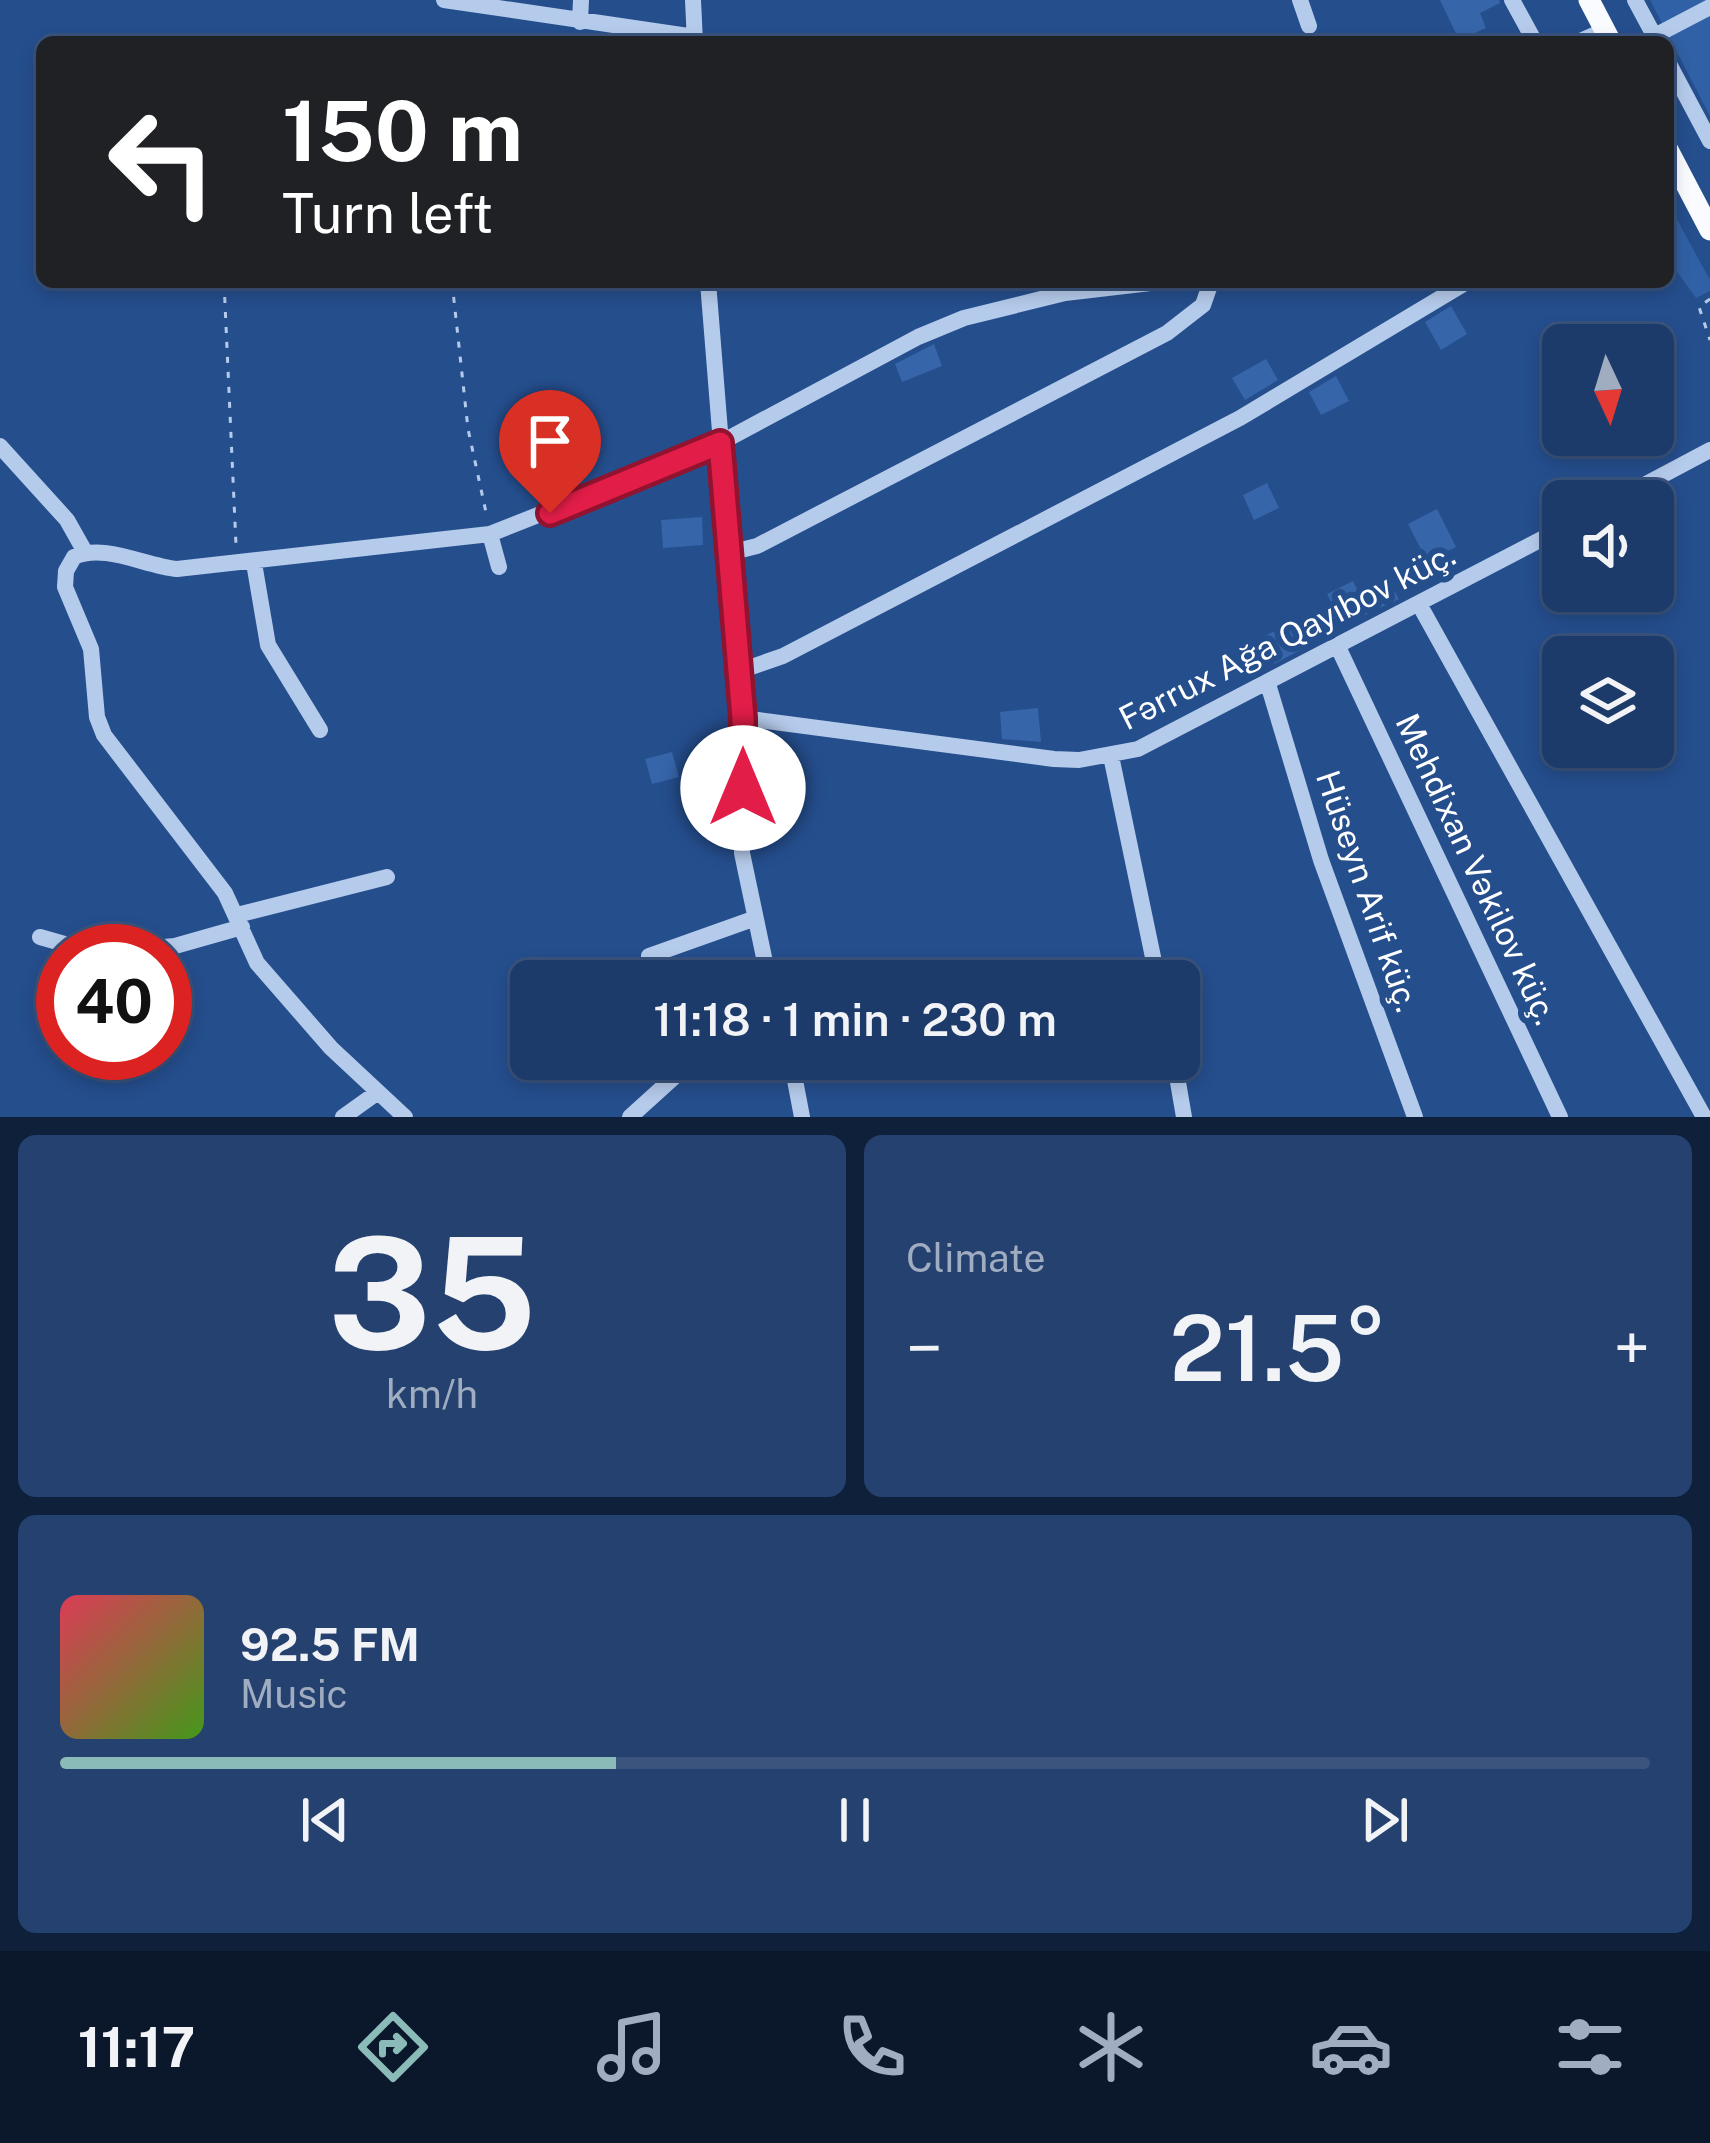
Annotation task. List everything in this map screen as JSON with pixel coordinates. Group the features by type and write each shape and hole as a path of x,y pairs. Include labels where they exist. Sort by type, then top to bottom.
{"main road":[{"path":"1589,0 1608,36"},
{"path":"1674,176 1710,229"}],"street":[{"path":"445,0 675,36"},
{"path":"580,22 581,0"},
{"path":"693,0 695,36"},
{"path":"1300,0 1309,26"},
{"path":"1512,0 1531,36"},
{"path":"1635,0 1650,36"},
{"path":"1659,36 1710,7"},
{"path":"1674,73 1710,142"},
{"path":"708,288 743,718 742,853 764,960"},
{"path":"405,1117 279,991 257,963 239,921 104,735 97,717 91,649 65,587 74,557 85,552 177,569 490,534 720,443 918,337 964,318 1066,293 1108,288"},
{"path":"729,553 757,546 1167,333 1191,318 1208,288"},
{"path":"740,671 783,656 1182,450 1457,288"},
{"path":"0,446 67,520 85,552"},
{"path":"1654,480 1710,450"},
{"path":"490,534 499,567"},
{"name":"Fərrux Ağa Qayıbov küç.","path":"743,718 849,736 1054,759 1111,756 1138,749 1268,684 1542,539"},
{"path":"246,564 268,645 320,730"},
{"path":"1419,604 1704,1117"},
{"name":"Mehdixan Vəkilov küç.","path":"1338,647 1560,1117"},
{"name":"Hüseyn Arif küç.","path":"1268,684 1321,860 1415,1117"},
{"path":"1111,756 1154,960"},
{"path":"700,782 743,788"},
{"path":"192,939 387,878"},
{"path":"649,956 753,919"},
{"path":"630,1117 671,1080"},
{"path":"795,1080 802,1117"},
{"path":"1178,1080 1184,1117"},
{"path":"344,1117 378,1092"}],"path":[{"path":"224,288 246,564"},
{"path":"453,288 468,429 490,534"},
{"path":"1710,299 1699,307 1699,314 1710,340"}],"shaded area":[{"path":"1650,0 1710,0 1710,116 1674,46 1674,36 1669,36"},
{"path":"1674,214 1710,280 1710,291 1696,298 1674,267"}],"building":[{"path":"1440,0 1499,0 1480,13 1486,28 1457,36"},
{"path":"1451,306 1467,334 1441,350 1425,322"},
{"path":"934,344 942,366 902,382 895,364"},
{"path":"1266,359 1278,380 1245,400 1232,378"},
{"path":"1336,376 1349,401 1321,415 1309,392"},
{"path":"1267,483 1279,508 1254,520 1243,495"},
{"path":"1437,509 1456,547 1427,561 1408,524"},
{"path":"702,517 703,545 663,548 661,520"},
{"path":"1387,578 1399,599 1343,625 1327,594 1353,581 1359,593"},
{"path":"1297,621 1308,646 1274,664 1262,637"},
{"path":"1038,708 1041,742 1002,739 1000,712"},
{"path":"672,752 679,777 652,784 645,759"}],"route":[{"path":"550,513 720,443 743,718 743,788"}]}
